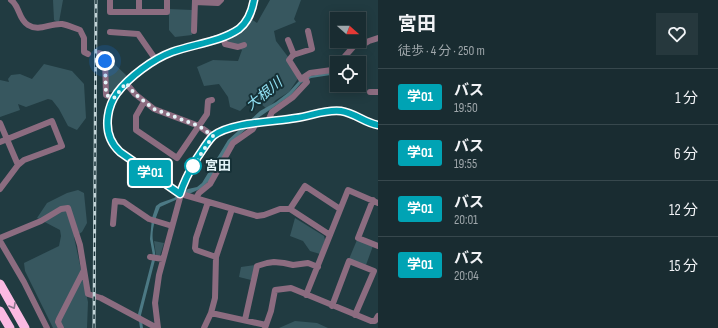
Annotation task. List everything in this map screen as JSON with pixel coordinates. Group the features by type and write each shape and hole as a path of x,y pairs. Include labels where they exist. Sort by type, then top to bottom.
{"highway":[{"path":"0,284 25,328"},
{"path":"0,311 10,328"}],"street":[{"path":"11,0 17,7 20,16 27,25 37,28 62,24 80,30 84,38 84,52 88,54"},
{"path":"110,0 110,12 167,12 167,0"},
{"path":"139,0 139,11"},
{"path":"194,31 195,1 218,3 221,0"},
{"path":"254,0 251,12 245,22 233,32 172,52 156,60 126,83 114,98 110,108 108,129 111,142 120,152 180,194 257,216 280,209 290,209 330,235"},
{"path":"306,79 301,79 289,60 294,54 312,49 313,42 308,31"},
{"path":"110,32 138,34 156,60"},
{"path":"223,36 225,44 238,48 244,45"},
{"path":"345,56 354,46 364,44 369,40 378,38"},
{"path":"288,40 294,54"},
{"path":"99,53 102,54 105,59 106,95 114,98"},
{"path":"268,121 272,112 293,97 310,73 330,70"},
{"path":"126,83 144,102 154,109 199,126 213,136"},
{"path":"370,92 378,92"},
{"path":"144,102 136,116 136,130 177,158 207,114 208,101"},
{"path":"158,328 155,303 159,275 157,258 172,226 180,194 188,174 213,136 226,129 337,110 349,113 370,123 378,125"},
{"path":"0,142 52,121 62,146 24,160 18,165 0,189"},
{"path":"0,123 18,165"},
{"path":"196,198 199,193 210,184 234,143 253,129 255,123"},
{"path":"290,209 305,186 340,209"},
{"path":"306,295 348,190 375,201 358,238 378,246"},
{"path":"113,224 115,201 124,202 153,220 172,226"},
{"path":"208,202 196,238 195,248 196,250 216,257"},
{"path":"47,328 24,282 0,240 41,221 61,209 68,208 80,245 88,294 101,298 144,322 158,328"},
{"path":"204,328 211,313 215,298 216,257 232,209"},
{"path":"332,306 349,261 368,268 374,271 355,315"},
{"path":"245,320 256,266 274,262 293,265 308,263 318,267"},
{"path":"61,328 58,322 59,318 84,268"},
{"path":"211,313 265,326 271,311 275,290 291,288 332,306 373,321 378,316"}],"shaded area":[{"path":"53,0 63,0 59,22 54,20"},
{"path":"270,0 301,0 294,19 296,22 274,31 276,41 301,74 289,92 276,100 267,109 254,98 240,111 230,107 228,97 219,84 204,86 197,67 213,60 238,61 242,50 227,43 225,38 239,32 251,19 257,23"},
{"path":"169,9 192,10 192,35 175,37 169,30"},
{"path":"107,57 127,76 112,92 107,92"},
{"path":"44,64 72,71 84,84 86,118 77,130 68,126 59,109 52,100 48,99 26,107 18,104 20,110 0,117 0,80 9,82 8,79 11,75 20,74 32,79"},
{"path":"330,72 330,75 311,78 301,83 291,95 258,118 232,142 210,180 200,189 160,207 153,228 155,260 141,315 143,328 140,328 138,314 153,256 150,239 152,218 156,206 174,198 188,189 197,187 202,183 228,140 260,111 276,102 289,92 299,81 310,76"},
{"path":"78,190 84,193 87,223 82,232 74,237 88,302 87,328 53,328 25,271 24,263 59,246 61,236 60,230 37,218 47,203 67,193"},
{"path":"295,218 324,236 325,240 320,254 310,251 303,241 290,236"},
{"path":"357,240 373,246 366,265 349,259"},
{"path":"154,241 164,243 160,256 156,255"},
{"path":"255,265 251,280 239,277 241,267"},
{"path":"295,321 317,323 328,328 279,328"}],"railway":[{"path":"94,328 96,0"}],"bus line":[{"name":"学01","path":"254,0 251,12 240,28 223,36 172,52 156,60 120,89 114,98 108,118 109,135 114,147 180,194 188,174 205,147 213,136 226,129 337,110 349,113 370,123 378,125"}],"place":[{"name":"宮田","path":"193,166"}],"route":[{"path":"105,61 106,95 114,98 126,83 135,94 154,109 187,120 213,136 193,166"}],"water label":[{"name":"大根川","path":"264,94"}]}
